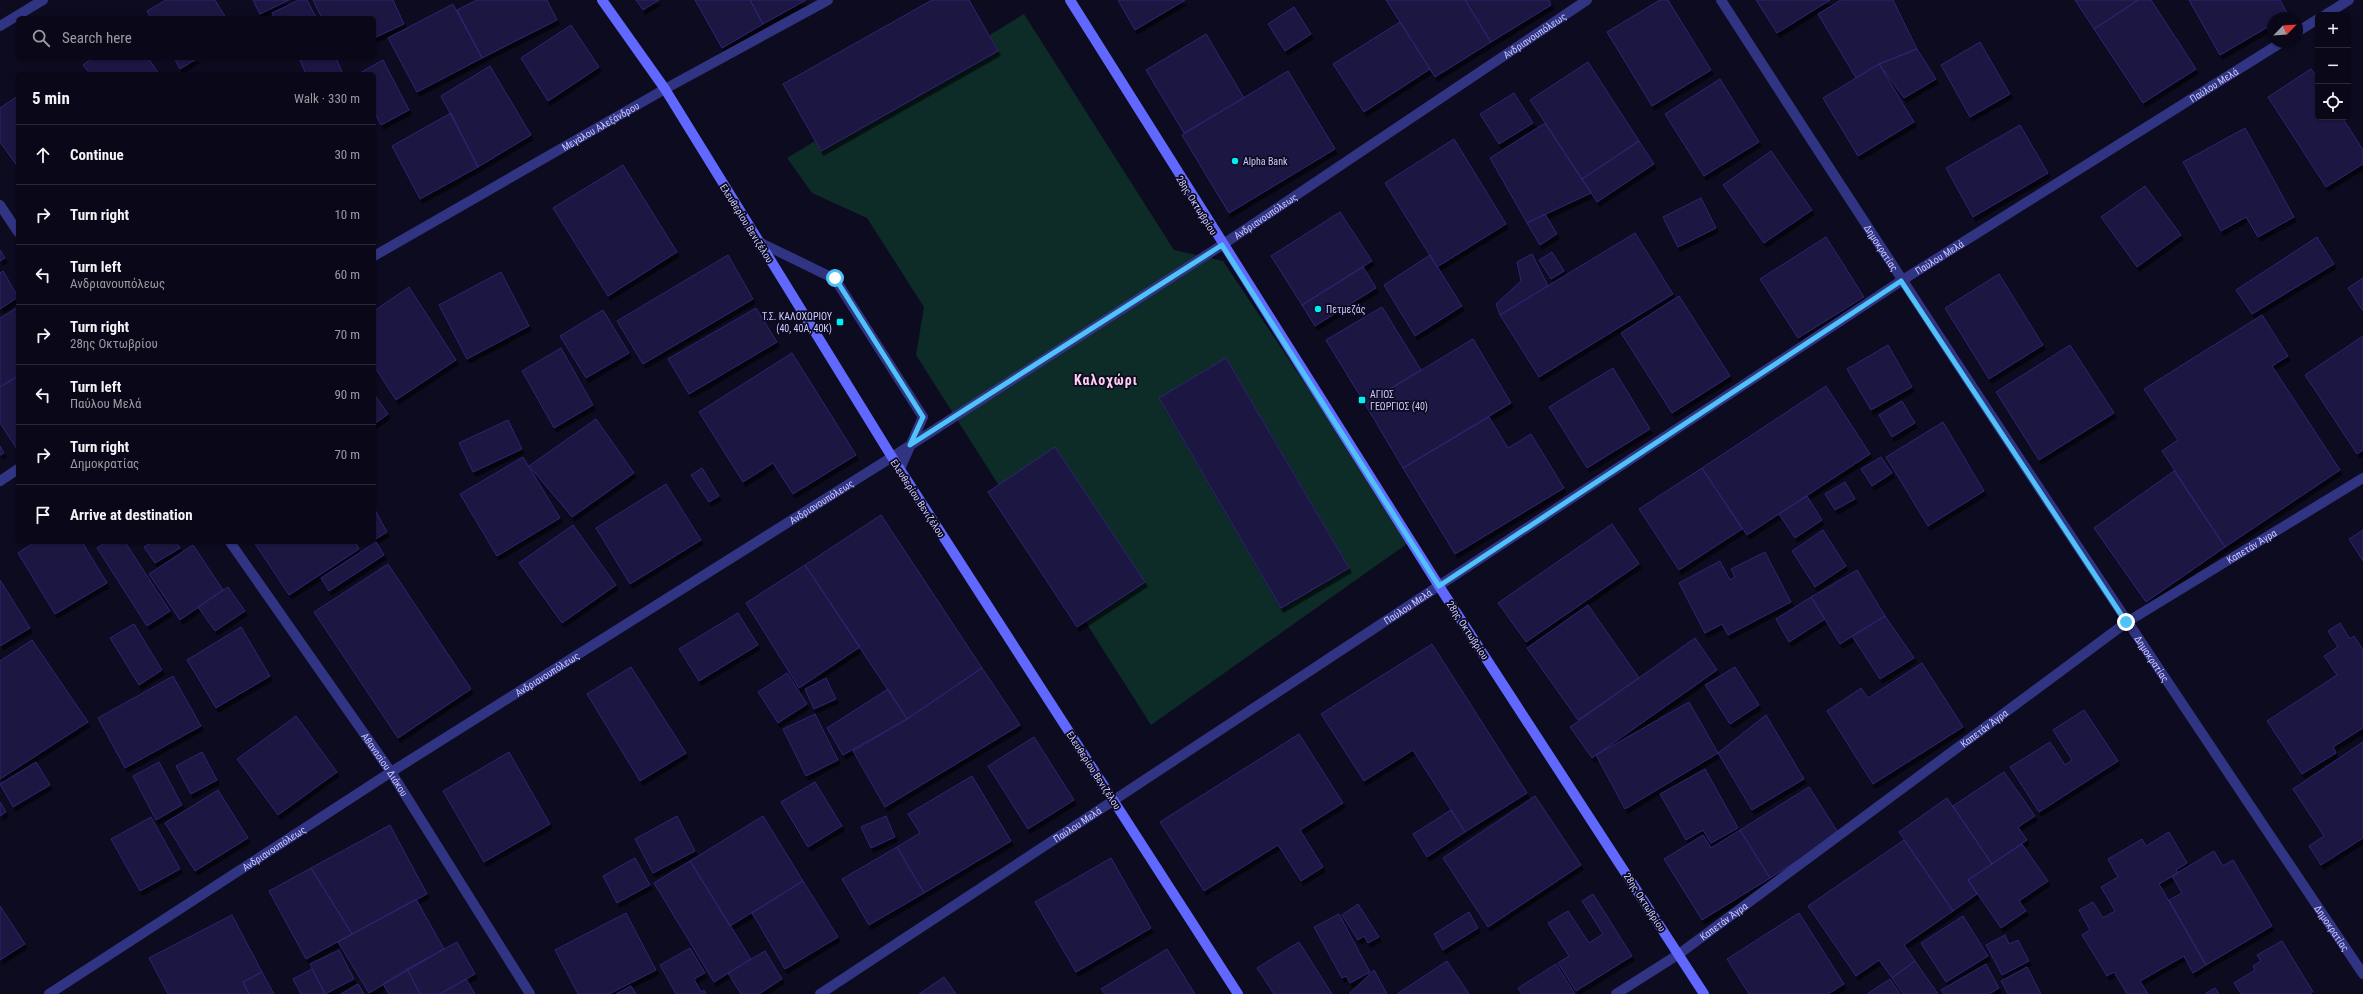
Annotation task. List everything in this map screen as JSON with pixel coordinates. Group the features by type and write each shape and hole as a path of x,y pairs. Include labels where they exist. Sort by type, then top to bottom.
{"main road":[{"name":"Ελευθερίου Βενιζέλου","path":"602,0 665,89 892,457 1238,994"},
{"name":"28ης Οκτωβρίου","path":"1070,0 1222,245 1439,586 1704,994"}],"street":[{"path":"17,16 43,0"},
{"name":"Μεγάλου Αλεξάνδρου","path":"376,255 665,89 828,0"},
{"name":"Ανδριανουπόλεως","path":"49,994 391,772 892,457 1222,245 1587,0"},
{"name":"Δημοκρατίας","path":"1721,0 1901,281 2126,622 2363,974"},
{"path":"2330,12 2348,0"},
{"path":"0,26 16,16"},
{"path":"2303,28 2315,21"},
{"name":"Παύλου Μελά","path":"820,994 1901,281 2272,48"},
{"path":"0,205 16,229"},
{"path":"759,242 835,278 923,417 900,469"},
{"path":"0,480 16,470"},
{"name":"Καπετάν Άγρα","path":"1616,994 1679,954 2126,622 2363,478"},
{"name":"Αθανασίου Διάκου","path":"231,544 391,772 530,994"}],"green space":[{"path":"1024,14 1174,250 1223,261 1411,541 1151,725 916,355 924,307 867,218 812,193 787,158"}],"building":[{"path":"166,0 215,0 225,16 150,16 147,11"},
{"path":"253,0 289,0 260,14"},
{"path":"299,0 307,0 315,16 273,16 272,13"},
{"path":"313,0 393,0 404,24 376,37 376,16 321,16"},
{"path":"477,0 547,0 557,20 482,58 457,10"},
{"path":"636,0 659,0 643,10"},
{"path":"695,0 750,0 763,24 722,48"},
{"path":"750,0 806,0 763,24"},
{"path":"932,0 969,0 998,51 821,151 783,84"},
{"path":"1118,0 1185,0 1135,30"},
{"path":"1386,0 1465,0 1491,42 1435,77"},
{"path":"1465,0 1549,0 1551,5 1491,42"},
{"path":"1660,0 1668,0 1711,70 1652,106 1607,32"},
{"path":"1756,0 1830,0 1777,33"},
{"path":"1841,0 1893,0 1917,49 1879,64 1856,78 1818,14"},
{"path":"2075,0 2138,0 2094,29"},
{"path":"2138,0 2151,0 2196,69 2143,103 2094,29"},
{"path":"2189,0 2280,0 2286,12 2267,12 2267,28 2220,55"},
{"path":"453,4 482,58 417,92 388,38"},
{"path":"1294,7 1311,34 1285,51 1268,24"},
{"path":"1400,22 1430,69 1364,112 1333,64"},
{"path":"571,25 599,67 548,101 521,58"},
{"path":"1206,34 1244,98 1184,133 1146,70"},
{"path":"1980,42 2010,94 1970,117 1941,65"},
{"path":"1917,49 1936,79 1904,98 1879,64"},
{"path":"89,60 149,60 158,72 88,72 83,65"},
{"path":"175,60 195,60 180,69"},
{"path":"300,60 337,60 342,72 305,72"},
{"path":"383,60 409,110 381,125 376,116 376,72 362,72"},
{"path":"1588,62 1639,141 1582,179 1530,100"},
{"path":"1879,64 1914,122 1858,156 1823,98"},
{"path":"490,66 531,135 478,167 441,96"},
{"path":"2311,69 2315,75 2315,120 2344,120 2363,150 2363,164 2326,187 2268,97"},
{"path":"1288,71 1335,149 1229,213 1182,135"},
{"path":"1720,79 1759,142 1704,176 1665,114"},
{"path":"1514,93 1533,123 1499,144 1480,114"},
{"path":"16,97 16,164 0,142 0,108"},
{"path":"451,113 478,167 420,199 392,146"},
{"path":"1545,123 1591,193 1527,223 1490,158"},
{"path":"2020,125 2048,173 1973,217 1946,168"},
{"path":"2245,128 2294,217 2258,237 2246,217 2221,231 2183,162"},
{"path":"1454,139 1506,224 1437,267 1385,183"},
{"path":"1639,141 1654,164 1597,202 1582,179"},
{"path":"1771,151 1812,210 1764,243 1723,185"},
{"path":"623,165 677,252 608,296 553,208"},
{"path":"2145,186 2181,235 2137,267 2101,217"},
{"path":"1701,198 1716,228 1678,247 1663,217"},
{"path":"1340,212 1372,261 1302,305 1271,256"},
{"path":"1545,214 1557,234 1540,245 1527,223"},
{"path":"1635,233 1673,294 1539,377 1500,315"},
{"path":"1826,237 1864,297 1798,338 1760,279"},
{"path":"2317,237 2334,264 2252,314 2236,290"},
{"path":"0,250 5,258 0,261"},
{"path":"1552,252 1564,271 1551,279 1539,260"},
{"path":"1532,254 1548,286 1500,315 1496,304 1521,281 1517,262"},
{"path":"728,255 753,299 643,364 617,321"},
{"path":"1430,255 1462,306 1415,336 1384,285"},
{"path":"1363,267 1376,288 1315,326 1302,305"},
{"path":"3,271 16,294 16,298 0,309 0,273"},
{"path":"501,272 529,326 467,359 439,305"},
{"path":"1999,274 2043,345 1989,379 1945,308"},
{"path":"2363,278 2363,311 2348,288"},
{"path":"409,287 456,360 396,400 376,369 376,310"},
{"path":"1679,296 1730,376 1672,413 1621,333"},
{"path":"1382,307 1421,370 1365,404 1326,340"},
{"path":"16,308 16,377 0,387 0,318"},
{"path":"756,308 777,342 689,394 668,359"},
{"path":"603,310 629,353 586,378 560,336"},
{"path":"2262,315 2288,356 2272,366 2340,470 2225,547 2162,451 2178,440 2144,389"},
{"path":"2363,336 2363,450 2357,454 2305,375"},
{"path":"1473,339 1511,403 1403,468 1365,404"},
{"path":"1888,345 1912,387 1871,410 1847,369"},
{"path":"2070,345 2114,413 2039,460 1996,392"},
{"path":"561,348 593,405 554,428 522,371"},
{"path":"792,353 856,455 793,494 773,463 743,482 699,412"},
{"path":"1226,358 1349,568 1281,608 1159,398"},
{"path":"1613,368 1650,429 1587,468 1549,407"},
{"path":"16,377 16,447 0,423 0,387"},
{"path":"1826,386 1870,454 1747,535 1702,468"},
{"path":"376,397 388,414 376,423"},
{"path":"1902,401 1915,423 1892,437 1879,415"},
{"path":"1489,417 1508,448 1531,434 1564,488 1455,554 1403,468"},
{"path":"596,419 634,473 572,517 529,466"},
{"path":"508,420 522,449 473,472 459,443"},
{"path":"1943,422 1984,491 1928,526 1886,457"},
{"path":"0,446 4,453 0,455"},
{"path":"1055,447 1145,582 1077,627 988,492"},
{"path":"523,457 560,518 497,556 460,494"},
{"path":"1881,457 1892,473 1872,486 1861,469"},
{"path":"702,468 719,496 709,502 691,475"},
{"path":"1702,468 1742,529 1679,570 1639,509"},
{"path":"2174,471 2225,547 2146,602 2094,528"},
{"path":"1845,482 1855,499 1835,510 1825,494"},
{"path":"666,484 701,540 630,584 596,528"},
{"path":"1807,496 1822,520 1795,538 1779,514"},
{"path":"376,512 387,532 376,539"},
{"path":"881,515 982,668 907,719 805,565"},
{"path":"1612,524 1639,564 1526,642 1498,603"},
{"path":"573,525 616,585 562,623 519,563"},
{"path":"1823,530 1846,566 1815,587 1792,551"},
{"path":"2363,530 2363,561 2349,539"},
{"path":"376,542 384,555 329,591 321,578 373,544 376,544"},
{"path":"32,544 83,544 107,583 55,614 18,553"},
{"path":"103,544 126,544 170,611 147,626 97,548"},
{"path":"149,544 177,544 180,548 155,563 144,547"},
{"path":"255,544 356,544 359,549 289,595"},
{"path":"193,545 223,590 180,620 149,574"},
{"path":"1765,552 1791,602 1728,635 1722,624 1705,633 1679,583 1720,561 1730,580 1735,577 1731,569"},
{"path":"388,564 471,689 398,738 314,612"},
{"path":"805,565 860,647 799,688 746,603"},
{"path":"1857,570 1885,616 1840,644 1811,597"},
{"path":"0,580 30,628 0,646"},
{"path":"228,587 245,611 215,631 198,607"},
{"path":"1811,597 1825,619 1789,642 1776,619"},
{"path":"1588,605 1639,678 1578,720 1527,648"},
{"path":"738,613 758,645 699,681 679,649"},
{"path":"1885,616 1914,658 1880,679 1852,636"},
{"path":"2340,623 2350,639 2354,636 2363,650 2363,728 2333,747 2336,753 2302,774 2267,721 2337,675 2324,656 2338,647 2328,631"},
{"path":"134,624 162,670 139,685 110,638"},
{"path":"241,627 270,676 216,708 187,660"},
{"path":"1695,638 1717,670 1592,758 1570,727"},
{"path":"32,640 88,722 0,779 0,661"},
{"path":"1432,644 1527,793 1465,832 1413,750 1364,781 1321,714"},
{"path":"1922,663 1963,727 1873,784 1827,711 1861,688 1868,698"},
{"path":"631,667 686,753 640,781 587,694"},
{"path":"1735,667 1759,705 1730,724 1705,685"},
{"path":"982,668 1020,725 885,807 853,751 907,719"},
{"path":"787,673 807,704 778,723 758,692"},
{"path":"173,676 201,726 125,768 98,718"},
{"path":"826,678 836,699 814,709 805,689"},
{"path":"888,689 907,719 843,755 827,728"},
{"path":"1689,702 1718,753 1625,809 1596,755"},
{"path":"2084,710 2118,761 2039,812 2010,767 2050,742 2065,765 2072,760 2053,730"},
{"path":"815,714 838,760 806,776 783,729"},
{"path":"1766,715 1804,779 1752,810 1718,753"},
{"path":"296,716 337,772 278,815 237,759"},
{"path":"1299,734 1343,803 1300,830 1323,867 1301,881 1278,845 1204,891 1160,822"},
{"path":"1034,737 1074,800 1028,829 988,766"},
{"path":"2363,742 2363,838 2321,865 2309,846 2324,836 2293,789"},
{"path":"202,752 217,780 191,794 176,766"},
{"path":"509,752 550,824 484,862 443,791"},
{"path":"36,762 50,785 13,807 0,784"},
{"path":"159,762 182,805 156,820 133,776"},
{"path":"1705,769 1738,828 1711,843 1703,830 1686,840 1660,794"},
{"path":"2004,772 2035,816 2018,827 2027,840 1992,864 1953,806"},
{"path":"972,776 1011,841 924,893 897,847 920,833 908,814"},
{"path":"815,782 842,826 808,847 781,802"},
{"path":"1809,787 1839,834 1770,878 1740,830"},
{"path":"218,790 248,838 195,871 165,823"},
{"path":"1535,796 1581,865 1488,927 1443,858"},
{"path":"1947,798 1992,864 1968,880 1977,894 1953,911 1899,832"},
{"path":"0,802 6,812 0,816"},
{"path":"1451,810 1465,832 1427,857 1413,834"},
{"path":"677,816 695,851 653,873 635,839"},
{"path":"763,816 803,881 730,926 690,861"},
{"path":"886,816 895,837 871,848 861,827"},
{"path":"151,817 180,869 140,891 111,839"},
{"path":"390,825 427,894 352,934 311,868"},
{"path":"1740,830 1770,878 1702,920 1664,859 1703,835 1711,848"},
{"path":"2169,832 2187,863 2176,870 2178,873 2159,884 2206,965 2193,973 2184,956 2140,981 2148,994 2127,994 2114,972 2107,976 2082,935 2090,930 2079,910 2093,902 2103,918 2115,911 2101,887 2118,877 2108,859 2142,839 2146,846"},
{"path":"1904,840 1953,911 1904,945 1915,961 1892,978 1879,960 1856,976 1808,906"},
{"path":"2022,844 2048,881 2019,901 2026,911 2001,928 1968,880"},
{"path":"897,847 924,893 869,925 842,879"},
{"path":"2214,851 2223,866 2233,860 2272,926 2206,965 2169,900 2182,893 2172,876"},
{"path":"635,858 650,885 617,903 603,876"},
{"path":"1111,858 1151,928 1076,972 1035,902"},
{"path":"690,861 751,959 714,982 654,883"},
{"path":"311,868 352,934 306,959 269,891"},
{"path":"803,881 838,937 785,969 752,913"},
{"path":"1593,894 1632,956 1576,991 1558,963 1569,956 1548,923 1568,911 1589,943 1603,934 1582,901"},
{"path":"416,899 444,949 369,993 338,942"},
{"path":"1358,904 1379,937 1368,943 1364,936 1358,940 1342,915"},
{"path":"0,906 25,944 0,960"},
{"path":"1469,912 1478,928 1443,950 1434,934"},
{"path":"626,913 656,970 609,994 578,994 555,950"},
{"path":"1799,913 1844,984 1828,994 1749,994 1727,959"},
{"path":"1339,914 1370,972 1350,983 1346,976 1342,978 1314,927"},
{"path":"232,915 262,972 243,982 249,994 168,994 149,958"},
{"path":"1963,916 1988,956 1946,982 1921,943"},
{"path":"2005,935 2009,944 2018,940 2029,961 2002,975 1986,945"},
{"path":"2282,941 2313,992 2309,994 2241,994 2234,983 2255,970 2253,966 2261,961 2257,955"},
{"path":"457,942 475,974 440,994 420,994 407,969"},
{"path":"1299,942 1332,994 1274,994 1257,968"},
{"path":"690,948 705,973 694,979 701,992 704,990 706,994 676,994 660,965"},
{"path":"1167,949 1195,994 1105,994 1101,989"},
{"path":"339,950 354,979 325,994 310,964"},
{"path":"765,951 782,979 759,994 741,994 728,973"},
{"path":"1447,961 1469,994 1397,994"},
{"path":"1915,961 1938,994 1903,994 1892,978"},
{"path":"1556,964 1575,994 1522,994 1518,988"},
{"path":"1986,964 1999,988 1989,994 1944,994 1941,990"},
{"path":"2027,967 2041,994 2008,994 2001,981"},
{"path":"312,969 325,994 301,994 293,979"},
{"path":"407,969 420,994 389,994 383,984"},
{"path":"1374,970 1387,994 1349,994"},
{"path":"262,972 274,994 249,994 243,982"},
{"path":"944,977 956,994 919,994"},
{"path":"466,979 475,994 440,994"},
{"path":"1890,979 1900,994 1867,994"},
{"path":"358,984 364,994 341,994"},
{"path":"631,986 636,994 616,994"},
{"path":"2215,988 2219,994 2205,994"}],"place":[{"name":"Alpha Bank","path":"1235,161"},
{"name":"Πετμεζάς","path":"1318,309"},
{"name":"Τ.Σ. ΚΑΛΟΧΩΡΙΟΥ (40, 40Α, 40Κ)","path":"840,322"},
{"name":"ΑΓΙΟΣ ΓΕΩΡΓΙΟΣ (40)","path":"1362,400"}],"district":[{"name":"Καλοχώρι","path":"1106,380"}],"route":[{"path":"835,278 923,417 910,445 1222,245 1439,586 1901,281 2126,622"}]}
